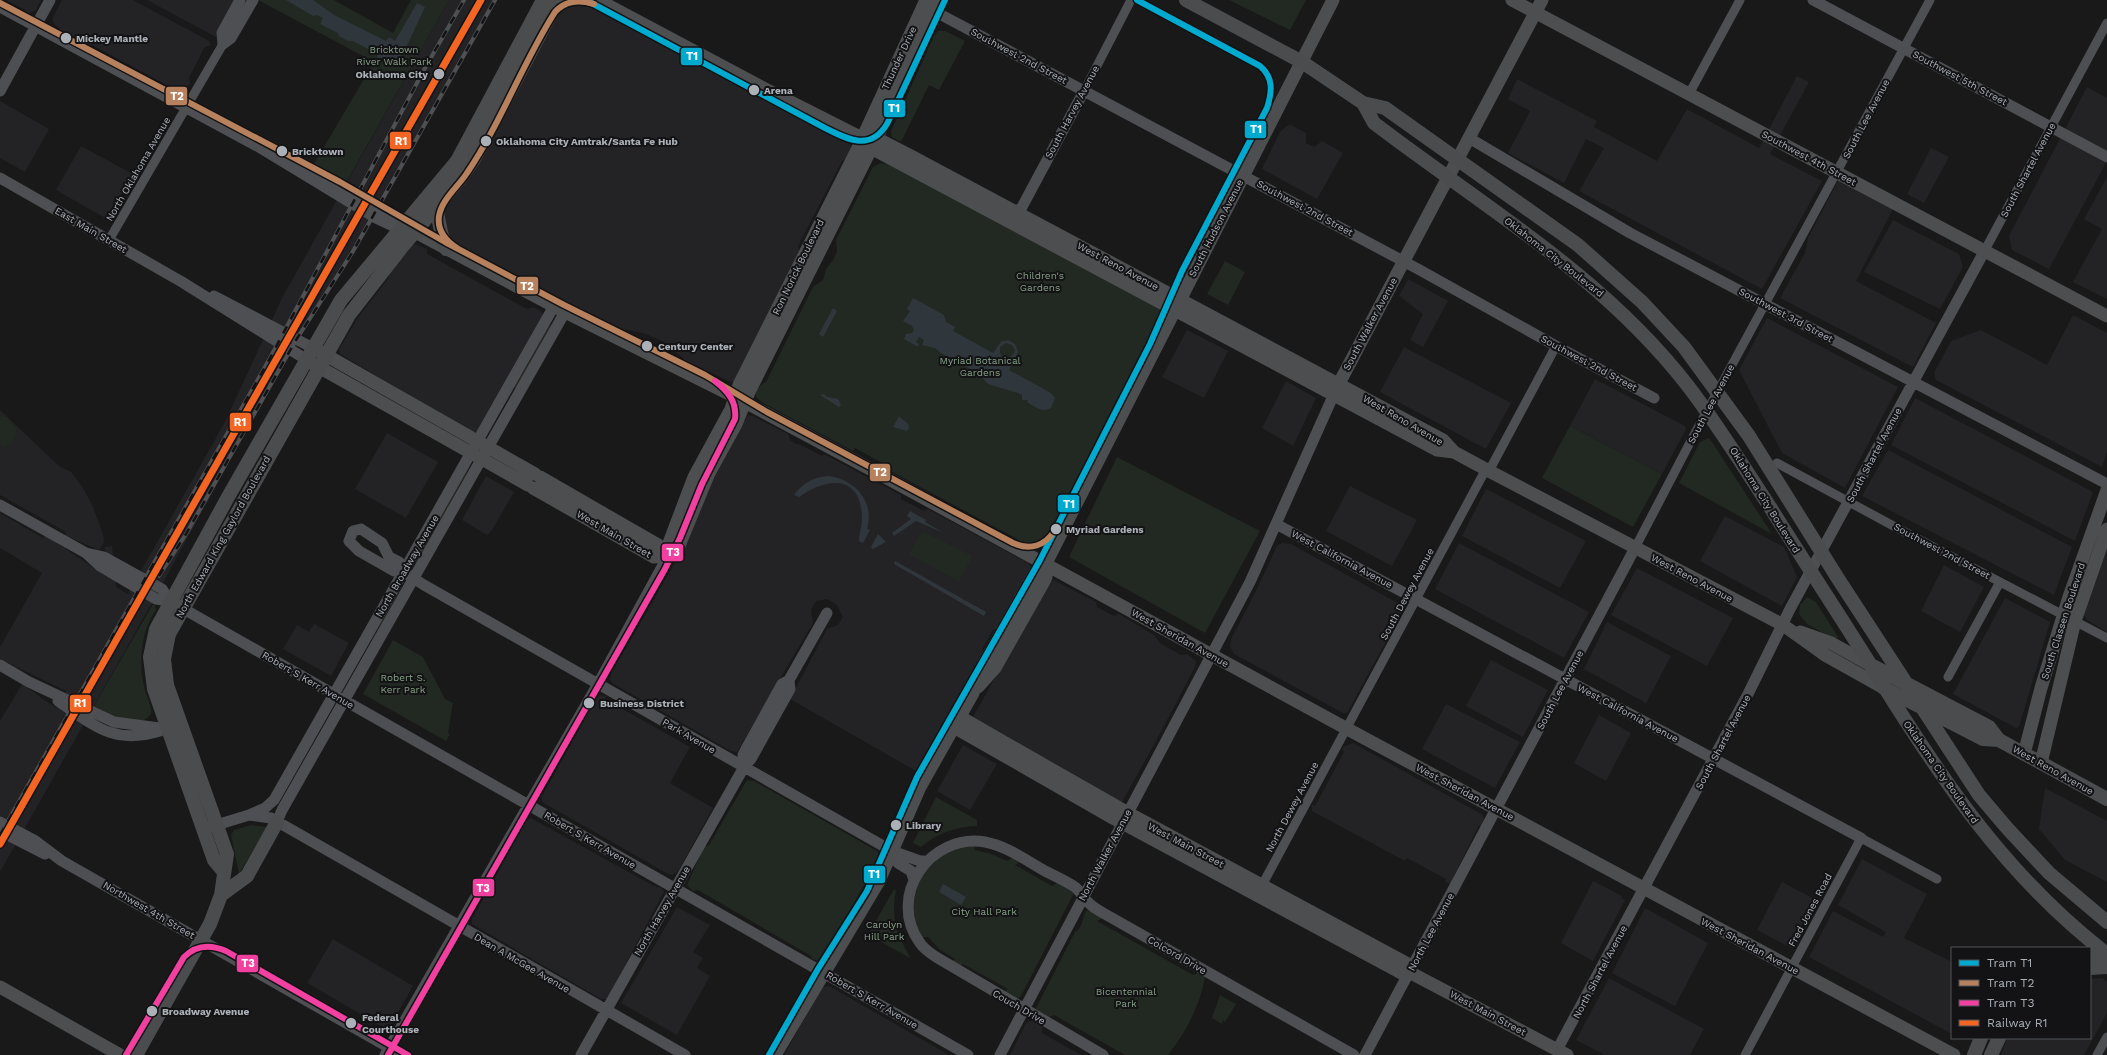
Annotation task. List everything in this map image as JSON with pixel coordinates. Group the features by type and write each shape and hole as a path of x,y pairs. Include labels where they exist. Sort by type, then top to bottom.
{"main road":[{"path":"409,229 463,152 544,0"},
{"path":"409,229 436,207 460,179 474,159 558,0"},
{"name":"West Reno Avenue","path":"598,0 767,90 874,143 1336,389 1438,450 1454,452 1783,625 1831,643 1905,682 1989,727 1999,740"},
{"name":"Oklahoma City Boulevard","path":"1186,0 1302,62 1363,103 1385,108 1578,245 1607,269 1642,302 1684,347 1749,436 1921,707 1979,795 2007,828 2049,873 2107,922"},
{"name":"South Hudson Avenue","path":"775,1055 823,972 865,905 892,851 920,787 973,693 984,663 1036,571 1046,563 1333,0"},
{"name":"Southwest 4th Street","path":"1512,0 2107,316"},
{"name":"South Walker Avenue","path":"1336,389 1542,0"},
{"name":"Thunder Drive","path":"862,138 932,3"},
{"name":"Thunder Drive","path":"874,143 908,70 932,3"},
{"name":"Oklahoma City Boulevard","path":"1363,103 1374,123 1560,259 1610,301 1647,339 1687,385 1723,433 1810,572 1947,785 1984,833 2045,900 2107,955"},
{"name":"Ron Norick Boulevard","path":"740,400 739,385 862,138"},
{"name":"Ron Norick Boulevard","path":"740,400 874,143"},
{"path":"436,207 440,232 446,249"},
{"name":"West Sheridan Avenue","path":"409,229 559,309 740,400 1046,563 1211,655 1496,810 1954,1055"},
{"name":"North Edward King Gaylord Boulevard","path":"176,605 228,497 310,354 347,293 409,229"},
{"name":"North Edward King Gaylord Boulevard","path":"222,895 227,854 211,830 174,727 154,689 150,666 152,643 156,629 176,605 237,511 357,304 409,229"},
{"name":"West Main Street","path":"310,354 405,400 483,445 585,517 654,557 668,556"},
{"name":"West Main Street","path":"323,361 399,412 477,456 592,506 658,545 668,556"},
{"path":"399,412 405,400"},
{"path":"658,545 731,409 740,400"},
{"path":"668,556 678,548 709,473 736,424 740,400"},
{"path":"668,556 669,543 694,477"},
{"name":"South Classen Boulevard","path":"2024,754 2069,618 2107,490"},
{"path":"228,497 231,504 237,511"},
{"path":"585,517 592,506"},
{"name":"South Classen Boulevard","path":"2041,763 2069,618 2107,529"},
{"name":"West Reno Avenue","path":"1783,625 1825,655 1884,688 1982,738 1999,740 2107,799"},
{"name":"West Main Street","path":"957,722 1125,818 1260,891 1406,963 1409,972 1560,1053"},
{"path":"136,1055 210,924 222,895 247,876 277,822"},
{"path":"2091,958 2107,955"},
{"path":"2091,968 2107,967"},
{"path":"0,987 120,1055"},
{"path":"1974,1055 1981,1039"},
{"path":"1991,1055 1998,1039"}],"street":[{"path":"0,91 50,0"},
{"path":"223,44 222,33 240,0"},
{"path":"223,44 231,38 253,0"},
{"name":"South Harvey Avenue","path":"1012,216 1022,206 1131,0"},
{"path":"1689,94 1740,0"},
{"name":"Southwest 5th Street","path":"1813,0 2107,157"},
{"name":"South Lee Avenue","path":"1496,810 1717,392 1930,0"},
{"name":"Southwest 2nd Street","path":"932,3 1084,91 1404,261 1556,346 1654,398"},
{"path":"0,7 259,147 332,180 400,219 409,229"},
{"name":"South Shartel Avenue","path":"1644,889 1714,759 1810,572 2107,24"},
{"name":"North Oklahoma Avenue","path":"109,240 223,44"},
{"name":"Southwest 3rd Street","path":"1469,138 1630,233 2107,484"},
{"name":"East Main Street","path":"0,178 182,282 233,305 310,354"},
{"name":"North Broadway Avenue","path":"277,822 282,810 414,578 477,456 559,309"},
{"name":"South Dewey Avenue","path":"1347,729 1416,599 1556,346"},
{"name":"South Walker Avenue","path":"1211,655 1250,582 1336,389"},
{"name":"North Broadway Avenue","path":"249,815 265,808 274,800 404,572 477,456"},
{"name":"Southwest 2nd Street","path":"1777,462 1849,502 2107,638"},
{"name":"Robert S Kerr Avenue","path":"0,505 86,553 104,557 162,590 176,605 968,1055"},
{"name":"West California Avenue","path":"1276,524 1937,879"},
{"name":"Park Avenue","path":"404,572 399,562 389,557 378,539 361,529 353,531 349,541 351,545 394,571 404,572 892,851 920,862 927,861"},
{"path":"387,1051 598,684 668,556"},
{"path":"1948,676 2000,582"},
{"name":"North Harvey Avenue","path":"580,1055 744,767 751,759 790,689 789,680 827,613"},
{"name":"North Walker Avenue","path":"1000,1055 1211,655"},
{"path":"0,665 89,716 125,725 174,727"},
{"name":"North Dewey Avenue","path":"1260,891 1347,729"},
{"name":"North Lee Avenue","path":"1365,1055 1496,810"},
{"name":"Dean A McGee Avenue","path":"211,830 249,815 266,817 277,822 685,1055"},
{"name":"Northwest 4th Street","path":"0,822 34,840 62,861"},
{"path":"211,830 246,823 255,822 268,825 277,822"},
{"name":"Northwest 4th Street","path":"0,831 31,848 62,861 201,940 387,1051 402,1055"},
{"name":"Fred Jones Road","path":"1745,1055 1861,838"},
{"name":"Colcord Drive","path":"927,861 949,846 966,842 987,843 1004,848 1076,888 1092,906 1112,918 1354,1055"},
{"name":"Park Avenue","path":"892,851 898,863 911,872 914,880"},
{"path":"914,880 927,861"},
{"name":"Couch Drive","path":"914,880 910,892 909,906 912,927 920,943 936,958 1023,1010 1103,1055"},
{"name":"North Shartel Avenue","path":"1560,1053 1644,889"},
{"path":"2097,1055 2107,1037"}],"shaded area":[{"path":"6,0 41,0 36,10 28,14 23,13 25,10"},
{"path":"62,0 133,0 209,41 211,45 204,48 189,78 190,83 186,90 181,93 175,93 172,91 172,88 92,45 84,47 61,34 60,29 55,25 52,19"},
{"path":"147,0 237,0 216,37"},
{"path":"286,0 313,0 334,15 386,41 389,37 395,41 417,3 425,7 404,52 394,66 377,57 378,54 353,41 348,41 339,36 338,33 320,24 323,18 317,15 313,16"},
{"path":"449,0 498,0 363,239 290,351 152,603 0,872 0,721 22,684 56,708 66,691 0,659 0,647 42,573 0,548 0,513 43,538 45,535 107,577 105,547 112,546 116,587 128,594 225,422 282,298"},
{"path":"579,2 591,5 850,144 851,147 847,159 842,161 798,246 800,252 735,381 731,382 686,361 660,340 646,334 623,329 587,312 448,239 443,208 560,9 566,5"},
{"path":"1797,76 1809,82 1770,154 1822,181 1762,289 1579,191 1604,148 1586,139 1564,183 1508,153 1530,111 1508,99 1517,79 1597,121 1594,127 1657,161 1687,109 1759,148"},
{"path":"2087,87 2107,98 2107,161 2049,269 2012,250 2009,236"},
{"path":"0,101 49,129 25,172 0,158"},
{"path":"1288,125 1291,125 1306,133 1306,143 1314,147 1322,141 1343,153 1317,199 1262,169 1280,132"},
{"path":"81,146 133,174 107,219 56,190"},
{"path":"1931,148 1949,157 1924,203 1907,194"},
{"path":"2107,177 2107,299 2073,282 2102,229 2084,219"},
{"path":"1839,179 1893,209 1856,281 1936,323 1913,367 1780,298 1805,253 1808,238"},
{"path":"1893,220 1959,254 1963,267 1940,309 1864,272"},
{"path":"416,244 427,249 427,254 527,309 534,307 542,312 543,316 480,430 472,433 340,354 339,349 359,316 387,280 392,270 412,245"},
{"path":"1408,279 1448,301 1423,347 1410,340 1423,314 1399,296"},
{"path":"913,298 944,315 946,322 955,327 953,331 993,353 1001,342 1008,340 1015,344 1018,352 1009,370 1051,393 1055,398 1051,408 1045,410 1039,409 1027,402 1028,400 1022,400 1022,395 1018,393 988,384 978,373 941,353 935,348 922,345 924,340 919,337 916,342 919,344 918,347 904,339 906,334 912,333 914,330 912,326 903,321 910,311 907,309","holes":["1006,343 1012,345 1015,350 1013,355 1008,358 1002,357 1000,347"]},
{"path":"833,308 837,311 823,337 819,334"},
{"path":"2073,315 2107,333 2107,452 2102,467 1936,380 1934,373 1951,341 1981,330 2047,365"},
{"path":"1767,318 1898,387 1845,488 1782,453 1739,370"},
{"path":"1187,330 1228,351 1204,398 1162,377"},
{"path":"1404,347 1511,403 1486,449 1380,392"},
{"path":"1595,379 1685,426 1686,429 1662,474 1570,426"},
{"path":"1286,381 1316,398 1293,446 1262,428"},
{"path":"824,394 827,397 838,399 841,405 839,407 820,395"},
{"path":"1915,398 2093,492 2075,541 1891,445"},
{"path":"0,410 59,466 71,472 83,488 93,507 103,534 104,542 99,550 66,536 66,532 0,495"},
{"path":"748,415 753,416 788,434 790,440 796,444 799,444 822,456 824,454 901,495 901,499 924,511 928,509 1028,563 1031,567 1031,570 999,628 993,630 982,649 984,654 916,771 790,699 827,629 838,625 843,617 837,605 827,599 816,601 811,610 813,623 737,752 731,751 614,684 610,680 611,674 681,552 705,489"},
{"path":"899,416 908,424 909,428 907,431 893,427"},
{"path":"387,433 438,462 406,518 355,489"},
{"path":"1888,450 2072,547 2054,595 1862,496"},
{"path":"486,476 514,492 492,530 487,535 462,520"},
{"path":"829,476 838,478 855,487 865,501 869,519 867,529 870,530 863,543 859,541 862,518 860,503 856,493 849,487 831,483 820,486 799,497 794,495 810,481"},
{"path":"1350,486 1417,520 1392,566 1326,531"},
{"path":"1486,489 1586,541 1560,588 1462,536"},
{"path":"910,511 944,533 916,521 894,536 892,533 911,519 907,516"},
{"path":"1725,516 1784,547 1797,577 1782,606 1700,561"},
{"path":"878,534 886,542 873,549 871,547"},
{"path":"2107,542 2107,632 2087,620 2083,614"},
{"path":"1282,543 1291,544 1403,606 1403,610 1347,713 1343,713 1234,654 1230,647 1231,639 1277,546"},
{"path":"1459,543 1589,612 1564,658 1435,589"},
{"path":"895,561 986,612 984,616 894,564"},
{"path":"1944,565 1984,587 1960,632 1921,611"},
{"path":"1637,568 1733,618 1707,666 1611,615"},
{"path":"1054,580 1096,602 1097,607 1114,616 1119,614 1154,635 1161,644 1181,655 1187,654 1196,661 1195,667 1155,743 1122,802 1119,803 1051,761 1020,747 1018,743 999,732 995,733 973,717 1048,583"},
{"path":"2005,598 2050,622 2019,727 2016,728 1953,694"},
{"path":"1607,622 1671,656 1646,703 1584,669"},
{"path":"314,624 349,643 331,676 283,649 297,625 309,632"},
{"path":"1491,660 1548,690 1523,737 1466,706"},
{"path":"600,695 606,696 605,699 690,747 670,783 713,808 678,871 673,875 668,874 542,802 542,796 596,699"},
{"path":"1446,704 1520,742 1495,788 1422,749"},
{"path":"1599,715 1631,733 1606,781 1574,763"},
{"path":"1353,743 1483,815 1484,820 1482,826 1479,825 1450,884 1445,882 1446,879 1407,858 1405,861 1312,811 1312,805 1315,806 1344,752 1342,750 1343,747"},
{"path":"963,745 997,764 970,810 937,791"},
{"path":"2045,788 2107,821 2107,882 2065,860 2039,829"},
{"path":"531,818 654,886 661,888 664,892 607,999 601,999 472,924 472,919 527,820"},
{"path":"1862,859 1927,894 1904,938 1951,962 1951,1033 1809,957 1833,911 1883,937 1886,932 1838,905"},
{"path":"1593,881 1622,896 1621,898 1625,900 1593,961 1561,943"},
{"path":"1782,882 1816,900 1791,948 1757,930"},
{"path":"943,884 966,897 961,905 939,892"},
{"path":"677,907 710,925 693,952 703,958 697,968 710,976 677,1035 621,1003"},
{"path":"1645,908 1708,943 1675,1006 1612,973"},
{"path":"333,939 413,986 388,1030 307,983"},
{"path":"1609,978 1704,1029 1690,1055 1605,1055 1576,1040"},
{"path":"2102,978 2107,982 2107,1013 2084,1055 2001,1055 2007,1039 2091,1039 2091,979"},
{"path":"826,986 831,987 949,1055 784,1055 822,988"},
{"path":"1032,1020 1042,1025 1042,1033 1081,1055 1010,1055 1026,1023"}],"green space":[{"name":"Bricktown River Walk Park","path":"258,0 334,0 393,33 411,0 449,0 347,181 314,164 374,62"},
{"path":"1229,0 1306,0 1290,30"},
{"path":"938,31 945,31 965,41 939,90 929,85 901,142 892,137 891,131 934,36"},
{"name":"Myriad Botanical Gardens","path":"881,163 888,164 1161,307 1162,311 1159,319 1053,530 1046,540 1037,546 1028,545 883,467 884,464 855,448 853,451 763,403 756,397 757,390 766,382 813,287 823,280 826,269 833,260 837,251 836,240 873,167"},
{"path":"1225,261 1245,272 1228,305 1207,294"},
{"path":"551,325 517,389 514,387 549,326"},
{"path":"0,416 8,418 16,428 14,440 4,447 0,444"},
{"path":"1570,426 1662,474 1633,527 1542,478"},
{"path":"1709,438 1772,534 1679,483 1700,442"},
{"path":"1117,457 1260,531 1205,633 1069,557"},
{"path":"470,467 417,563 415,563 468,468"},
{"path":"922,531 973,556 959,582 909,554"},
{"path":"401,589 348,685 347,685 399,590"},
{"path":"1807,597 1816,602 1838,637 1836,640 1807,624 1799,614 1800,605"},
{"path":"153,604 156,610 147,627 141,657 142,677 151,707 151,714 146,719 139,721 131,721 115,717 94,706"},
{"name":"Robert S. Kerr Park","path":"393,640 423,657 445,699 453,703 448,733 450,734 446,741 363,694"},
{"path":"747,780 754,781 877,851 880,855 877,867 872,870 844,922 819,961 812,959 811,956 698,890 693,891 687,885 704,847 709,845"},
{"path":"936,797 977,820 977,826 954,829 940,834 921,847 913,843"},
{"path":"251,825 267,827 239,874 231,835 234,830"},
{"name":"City Hall Park","path":"976,845 974,850 989,853 1007,861 1014,857 1020,862 1015,865 1052,886 1059,882 1074,893 1021,996 1017,1000 1001,993 1008,989 963,964 956,968 950,963 955,959 939,949 928,937 921,937 915,926 912,905 920,876 945,852"},
{"name":"Carolyn Hill Park","path":"894,889 896,891 894,911 896,925 900,938 910,958 868,935"},
{"name":"Bicentennial Park","path":"1090,910 1103,918 1097,921 1193,975 1200,972 1205,977 1196,1008 1181,1037 1168,1055 1125,1055 1054,1015 1047,1018 1035,1010 1075,932 1080,928 1086,911"},
{"path":"1220,995 1236,1004 1225,1022 1223,1020 1222,1024 1212,1018"}],"tram line":[{"name":"T1","path":"586,0 825,128 842,136 858,141 873,138 880,133 887,124 945,0"},
{"name":"T1","path":"769,1055 818,969 867,891 917,777 1040,560 1150,344 1182,271 1267,108 1271,86 1268,75 1260,66 1137,0"},
{"path":"457,248 446,239 439,226 439,216 443,204 479,154 532,52 555,12 568,3 583,2 594,4"},
{"name":"T2","path":"457,248 446,239 439,226 439,216 443,204 479,154 532,52 555,12 568,3 583,2 594,4"},
{"name":"T2","path":"0,3 340,182 445,242 564,305 705,375 767,412 1013,543 1025,547 1037,546 1047,540 1055,530"},
{"name":"T3","path":"388,1055 665,569 680,538 702,484 735,419 735,407 731,397 715,381"},
{"name":"T3","path":"126,1055 184,957 193,950 204,947 214,947 226,951 408,1055"},
{"path":"131,1055 136,1038"}],"railway":[{"path":"0,835 270,358 425,68 464,0"},
{"path":"159,576 186,534 296,340 352,253 495,0"},
{"path":"110,652 439,75"},
{"path":"0,844 8,831"}],"rail line":[{"name":"R1","path":"0,844 481,0"}],"place":[{"name":"Mickey Mantle","path":"66,38"},
{"name":"Oklahoma City","path":"439,74"},
{"name":"Arena","path":"754,90"},
{"name":"Oklahoma City Amtrak/Santa Fe Hub","path":"486,141"},
{"name":"Bricktown","path":"282,151"},
{"name":"Century Center","path":"647,346"},
{"name":"Myriad Gardens","path":"1056,529"},
{"name":"Business District","path":"589,703"},
{"name":"Library","path":"896,825"},
{"name":"Broadway Avenue","path":"152,1011"},
{"name":"Federal Courthouse","path":"351,1023"}],"park label":[{"name":"Children's Gardens","path":"1040,280"}]}
